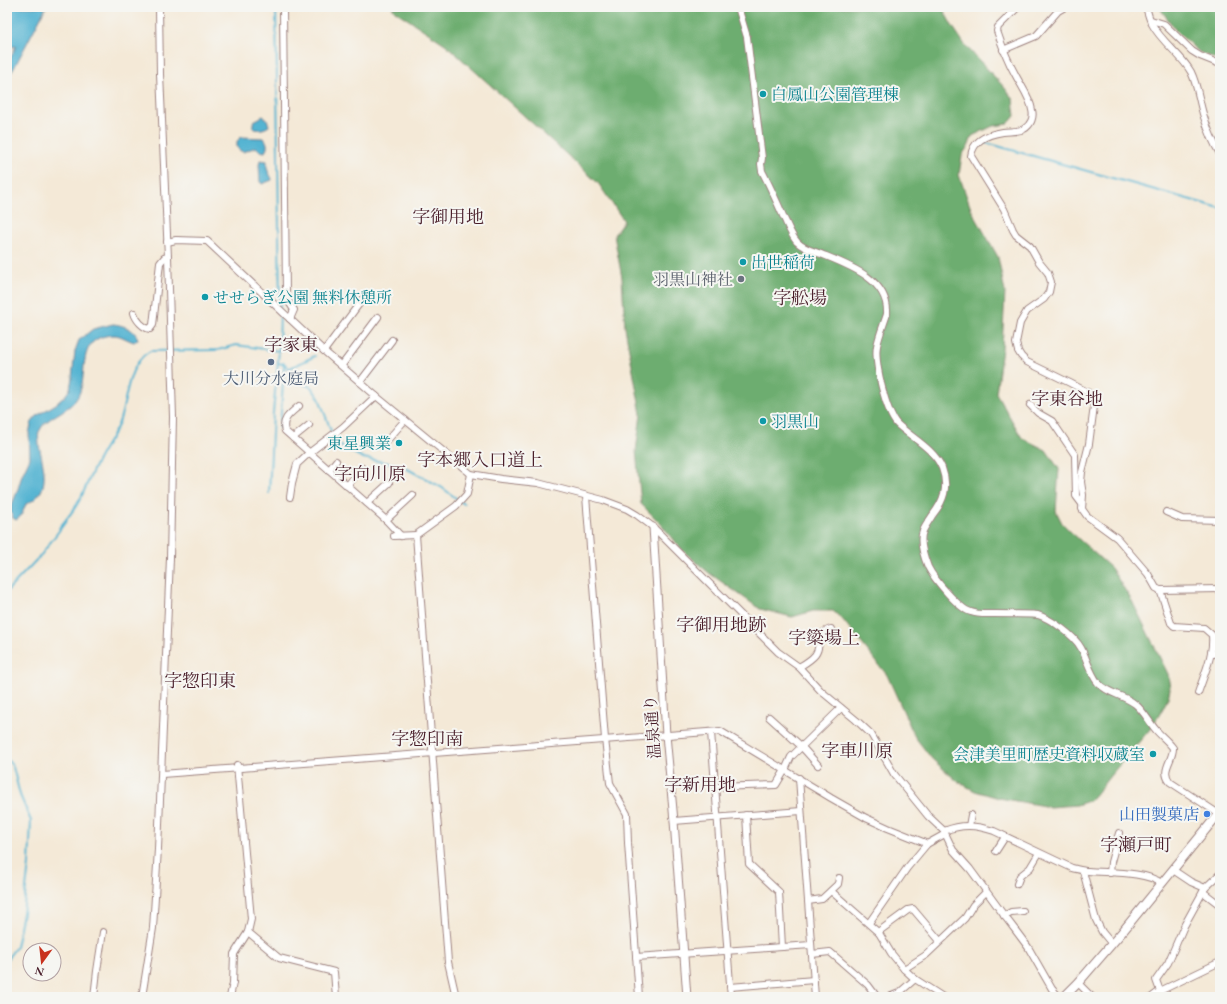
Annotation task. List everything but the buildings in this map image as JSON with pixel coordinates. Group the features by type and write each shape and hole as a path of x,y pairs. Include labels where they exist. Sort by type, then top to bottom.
{"main road":[{"path":"1064,997 1112,944 1219,813"}],"street":[{"path":"142,997 153,928 162,774 164,678 170,558 173,417 160,74 159,7"},
{"path":"283,7 286,293 287,299 294,310 288,317"},
{"path":"738,7 747,37 762,158 762,171 794,237 802,246 838,262 866,277 876,284 885,299 887,314 877,346 877,356 880,381 889,410 896,422 933,454 941,466 945,479 946,488 942,502 922,532 923,551 928,567 938,582 965,610 976,614 1043,616 1074,639 1080,646 1097,682 1103,688 1135,704 1157,732 1171,744 1173,752 1166,773 1170,782 1219,813"},
{"path":"1018,7 998,27 997,31 1003,50 1014,74 1028,97 1032,110 1032,118 1029,125 1024,129 1002,132 981,139 972,151 971,156 1004,209 1016,235 1030,246 1039,262 1048,272 1051,282 1049,292 1044,299 1027,311 1020,323 1016,343 1018,351 1027,362 1089,393 1094,406 1089,444 1082,472 1082,509 1088,516 1117,538 1148,574 1156,588 1160,590 1174,626 1204,628 1212,635 1211,653 1198,693"},
{"path":"1003,50 1036,36 1058,11 1065,7"},
{"path":"1146,7 1159,34 1185,63 1191,72 1210,134 1218,144 1220,154"},
{"path":"1151,20 1164,24 1192,51 1220,64"},
{"path":"167,242 176,240 207,241 360,382 471,474 538,483 586,496 628,509 653,527 778,652 799,667 821,691 871,734 894,774 928,816 944,832 953,850 970,869 1028,947 1052,989 1059,997"},
{"path":"134,313 143,327 150,329 152,325 160,263 164,258 168,257"},
{"path":"324,350 366,296"},
{"path":"342,365 378,317"},
{"path":"360,382 392,340"},
{"path":"290,497 297,464 343,427 376,396"},
{"path":"1030,405 1038,413 1052,422 1075,455 1076,496 1082,504"},
{"path":"300,406 287,416 284,426 286,431 386,520 401,536"},
{"path":"385,443 405,420"},
{"path":"293,438 309,425"},
{"path":"329,470 336,461"},
{"path":"347,486 362,468"},
{"path":"394,536 416,535 456,506 467,494 471,474"},
{"path":"367,503 388,482"},
{"path":"386,520 413,495"},
{"path":"586,496 605,739 610,783 627,814 636,958 640,997"},
{"path":"1166,512 1182,519 1220,520"},
{"name":"温泉通り","path":"653,527 666,735 687,997"},
{"path":"416,535 431,753 448,962 456,997"},
{"path":"1160,590 1220,589"},
{"path":"799,667 816,654 821,635 831,629"},
{"path":"1211,653 1220,655"},
{"path":"715,787 776,785 791,757 841,708"},
{"path":"769,717 801,746 818,765"},
{"path":"162,774 237,767 720,731 866,818 927,844"},
{"path":"711,732 731,997"},
{"path":"230,997 233,983 234,954 248,932 251,919 237,767"},
{"path":"799,778 815,997"},
{"path":"674,820 801,811"},
{"path":"746,815 749,864 779,892 782,947"},
{"path":"969,826 971,815"},
{"path":"869,923 907,868 927,844 944,832 955,827 969,826 983,828 1072,868 1083,871 1136,875 1154,878 1161,883"},
{"path":"1110,873 1111,862 1119,833"},
{"path":"996,851 1005,837"},
{"path":"1018,884 1020,876 1030,868 1039,853"},
{"path":"1173,870 1204,890 1220,905"},
{"path":"1083,871 1096,920 1102,932 1112,944"},
{"path":"1160,991 1156,980 1168,963 1204,890 1220,874"},
{"path":"808,900 820,900 838,884 839,878"},
{"path":"831,891 878,932 904,969 915,979 943,997"},
{"path":"904,969 926,955 940,940 965,918 973,905 986,892"},
{"path":"878,932 908,910 913,909 940,940"},
{"path":"1004,916 1011,912 1023,911"},
{"path":"94,997 96,971 103,932"},
{"path":"248,932 279,958 334,972 336,997"},
{"path":"636,958 811,945"},
{"path":"812,954 830,952 868,985 877,997"},
{"path":"1152,997 1160,991 1220,962"},
{"path":"889,997 899,993 915,979"},
{"path":"730,987 814,980"},
{"path":"1078,983 1092,997"}],"green space":[{"path":"392,7 942,7 965,45 1004,87 1013,99 1015,116 1008,124 993,126 972,136 969,145 962,155 959,175 971,209 998,257 1005,292 1002,349 996,393 1022,438 1046,450 1059,469 1056,511 1062,523 1111,568 1132,601 1168,674 1170,689 1168,698 1161,712 1151,728 1089,801 1077,805 1050,807 999,798 975,791 957,781 932,759 915,737 887,675 843,620 833,611 813,611 792,617 760,609 709,573 683,551 661,524 641,504 636,451 641,414 625,328 622,278 614,235 624,221 598,183 445,44 395,11"},
{"path":"1159,7 1220,7 1220,61 1199,52 1177,32"}],"water":[{"path":"7,7 46,7 9,75 7,75 7,65 16,46 7,48"},
{"path":"263,116 267,119 269,126 262,129 255,129 253,126 254,121"},
{"path":"241,137 264,138 267,145 265,152 260,151 256,147 243,152 239,150 237,147 237,141"},
{"path":"260,160 267,161 267,169 272,179 262,184 260,182"},
{"path":"113,324 128,328 138,339 134,342 119,336 110,335 99,338 92,343 85,358 82,385 75,401 46,422 39,432 39,445 44,470 43,486 40,493 26,504 21,515 16,520 13,518 11,507 22,475 30,458 29,433 32,422 38,415 56,404 70,389 75,351 79,340 93,329"}],"waterway":[{"path":"276,7 280,308"},
{"path":"983,142 1220,208"},
{"path":"59,528 77,505 99,457 118,425 128,385 136,366 142,358 150,351 218,350 236,345 279,351 280,312"},
{"path":"269,493 273,413 279,351"},
{"path":"283,363 290,368 315,356"},
{"path":"278,363 284,366 280,428"},
{"path":"283,382 298,382 311,387 319,398 334,439 339,445 363,458 400,465 441,487 464,504"},
{"path":"7,591 41,555 67,520"},
{"path":"7,759 13,767 20,795 31,821 29,864 23,913 16,947 7,959"}],"place":[{"name":"白鳳山公園管理棟","path":"763,94"},
{"name":"出世稲荷","path":"743,262"},
{"name":"羽黒山神社","path":"741,279"},
{"name":"せせらぎ公園 無料休憩所","path":"205,297"},
{"name":"大川分水庭局","path":"271,362"},
{"name":"羽黒山","path":"763,421"},
{"name":"東星興業","path":"399,443"},
{"name":"会津美里町歴史資料収蔵室","path":"1153,754"},
{"name":"山田製菓店","path":"1207,814"}],"district":[{"name":"字御用地","path":"448,217"},
{"name":"字舩場","path":"800,298"},
{"name":"字家東","path":"291,345"},
{"name":"字東谷地","path":"1067,399"},
{"name":"字本郷入口道上","path":"480,460"},
{"name":"字向川原","path":"370,474"},
{"name":"字御用地跡","path":"721,625"},
{"name":"字簗場上","path":"824,638"},
{"name":"字惣印東","path":"200,681"},
{"name":"字惣印南","path":"427,739"},
{"name":"字車川原","path":"857,751"},
{"name":"字新用地","path":"700,785"},
{"name":"字瀬戸町","path":"1136,845"}]}
